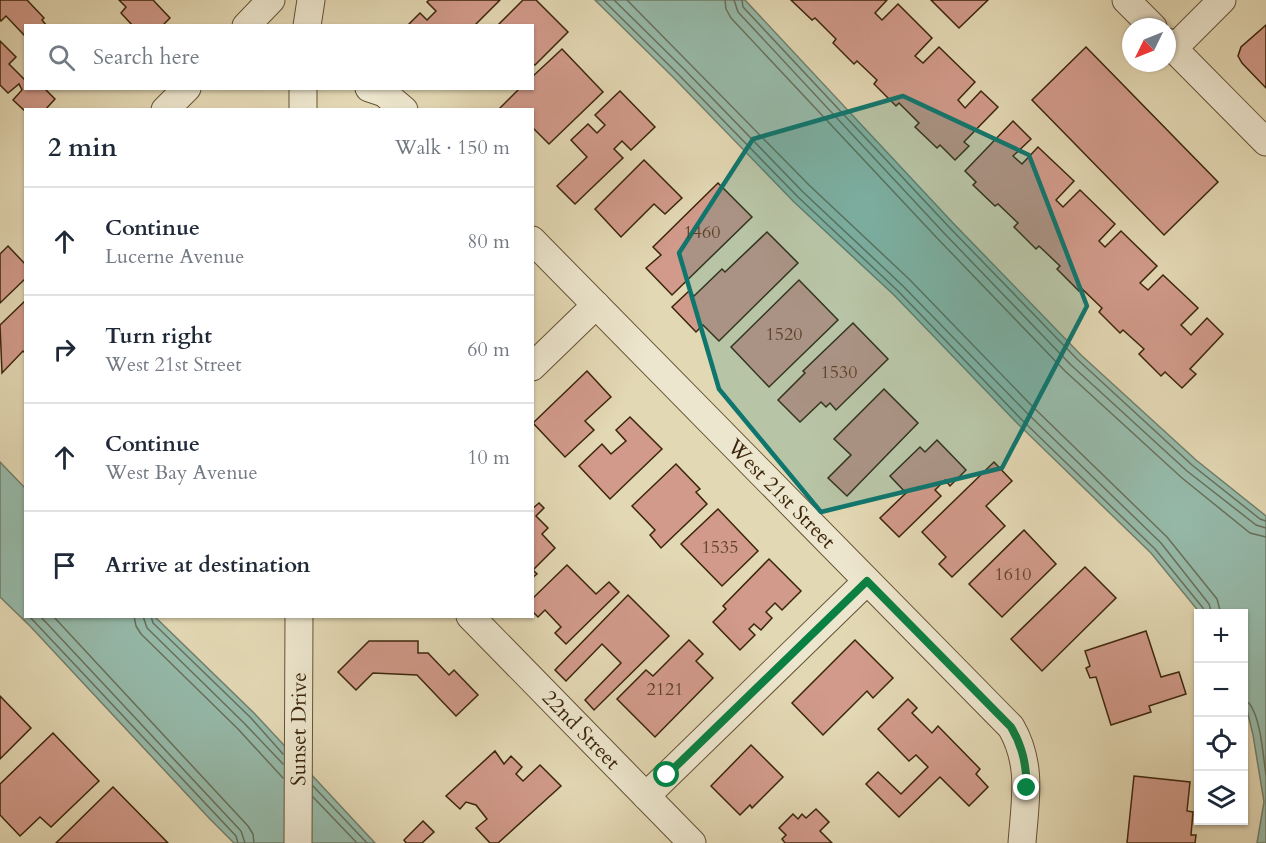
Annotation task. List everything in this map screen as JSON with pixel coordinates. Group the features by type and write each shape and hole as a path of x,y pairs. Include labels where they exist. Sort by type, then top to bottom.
{"street":[{"path":"248,24 271,0"},
{"path":"307,24 311,0"},
{"path":"1126,0 1144,18"},
{"path":"1176,40 1222,0"},
{"path":"1176,51 1266,142"},
{"path":"167,108 185,90"},
{"path":"303,90 303,108"},
{"path":"375,90 384,93 402,108"},
{"name":"West 21st Street","path":"534,242 1004,718 1017,738 1025,761 1027,788 1022,843"},
{"path":"534,365 596,305"},
{"path":"646,796 867,581"},
{"name":"Sunset Drive","path":"298,843 299,618"},
{"name":"22nd Street","path":"472,618 692,843"}],"highlighted area":[{"path":"903,96 1029,155 1087,306 1002,468 821,512 719,389 679,253 753,139"}],"water":[{"path":"595,0 745,0 953,223 1081,355 1196,460 1266,516 1266,843 1257,843 1264,802 1248,714 1248,609 1197,609 1151,553 1017,423 894,295 794,202"},
{"path":"0,462 24,487 24,618 156,618 254,713 375,843 234,843 0,597"}],"building":[{"path":"0,0 27,0 44,18 42,20 45,24 24,24 24,35 6,16 1,21"},
{"path":"119,0 153,0 170,18 164,24 131,24 121,13 126,7"},
{"path":"429,0 500,0 476,24 409,24 420,13 427,20 436,11 427,2"},
{"path":"523,0 536,0 568,32 535,65 534,24 499,24"},
{"path":"791,0 887,0 875,13 882,20 898,4 932,38 915,56 923,63 939,47 975,82 958,100 965,108 981,91 998,107 964,142 969,146 955,160 940,145 937,148 915,127 919,123 899,103 896,106 874,84 877,80 857,61 854,64 833,43 836,39 815,18 812,20"},
{"path":"931,0 988,0 959,28"},
{"path":"1266,25 1266,88 1238,56 1241,47"},
{"path":"0,41 16,57 9,64 24,79 24,90 46,90 55,99 47,108 24,108 24,110 13,100 22,90 19,84 8,93 0,85"},
{"path":"1086,47 1218,182 1164,235 1032,100"},
{"path":"562,49 603,92 549,144 534,129 534,108 500,108 518,90 534,90 534,75"},
{"path":"620,91 655,127 631,150 622,141 614,149 623,158 575,204 557,186 587,157 571,140 588,124 597,133 605,125 595,115"},
{"path":"1013,121 1031,139 1013,156 1022,164 1038,147 1074,181 1056,200 1063,207 1080,190 1115,224 1099,241 1105,247 1121,231 1157,266 1140,283 1148,290 1163,275 1198,308 1181,325 1191,335 1207,318 1223,334 1190,369 1196,374 1182,388 1165,372 1161,376 1139,354 1144,349 1123,330 1120,333 1099,312 1102,308 1081,288 1079,291 1057,269 1060,266 1039,246 1036,249 1014,227 1018,223 998,204 995,206 973,185 976,182 965,171"},
{"path":"644,160 682,198 665,214 654,204 621,237 595,209"},
{"path":"718,183 752,217 672,295 646,268 661,255 653,247"},
{"path":"767,232 798,263 719,341 703,325 696,332 672,307 689,291 694,296 722,269 725,272"},
{"path":"8,246 24,263 24,280 0,303 0,254"},
{"path":"799,280 838,320 769,387 731,347"},
{"path":"24,302 24,352 2,373 0,325"},
{"path":"853,323 888,359 836,410 830,403 826,407 821,402 800,422 778,400 805,373 803,371"},
{"path":"587,371 611,397 585,421 594,430 565,457 534,422"},
{"path":"884,389 918,423 847,496 828,478 851,455 834,439"},
{"path":"630,417 662,449 610,499 579,466 602,444 611,454 626,441 616,430"},
{"path":"937,440 966,470 950,486 945,480 935,490 941,496 899,537 880,518 906,493 890,476 920,447 925,452"},
{"path":"994,462 1012,481 986,506 1005,526 952,577 939,564 946,557 922,532"},
{"path":"676,464 700,489 696,492 707,504 661,548 650,535 655,530 632,506"},
{"path":"539,503 544,508 536,516 548,528 542,534 555,548 534,569 534,507"},
{"path":"718,509 758,551 722,586 681,544"},
{"path":"1024,530 1056,564 1002,617 969,584"},
{"path":"769,559 801,591 782,610 775,603 766,612 772,618 761,630 754,624 749,629 755,635 740,650 713,622 726,609 723,606"},
{"path":"567,565 596,594 609,582 619,592 566,644 555,633 561,627 545,610 538,617 534,613 534,597"},
{"path":"1085,567 1116,598 1042,671 1011,639"},
{"path":"628,595 669,636 594,710 585,700 621,663 602,644 566,681 555,670"},
{"path":"1146,631 1161,677 1179,672 1186,694 1149,706 1151,712 1111,725 1096,677 1090,678 1086,668 1090,666 1085,651"},
{"path":"689,640 703,654 696,661 713,678 655,737 617,699 646,670 653,676"},
{"path":"855,640 893,678 873,698 867,691 823,735 792,703"},
{"path":"369,641 418,641 418,653 428,653 449,675 454,670 478,695 456,716 417,675 373,673 356,690 338,672"},
{"path":"0,696 31,728 0,759"},
{"path":"908,699 917,708 912,713 932,733 938,726 980,769 976,774 988,787 969,806 940,777 899,817 866,784 878,772 901,794 928,767 916,755 909,761 878,729"},
{"path":"53,733 99,781 51,827 40,817 20,836 0,815 0,784"},
{"path":"751,745 783,777 752,808 750,805 740,815 711,786"},
{"path":"495,751 504,764 511,756 522,767 516,774 523,781 540,765 561,786 498,843 490,843 476,828 487,819 476,805 466,802 460,809 446,796"},
{"path":"1134,776 1190,782 1187,811 1193,812 1191,835 1196,835 1195,843 1127,843"},
{"path":"113,787 168,843 56,843"},
{"path":"816,809 829,822 820,831 832,843 785,843 782,839 786,835 779,828 793,814 798,819 802,814 806,818"},
{"path":"423,821 434,832 422,843 406,843 404,840"}],"route":[{"path":"667,775 867,581 1011,727 1025,761 1027,788"}]}
